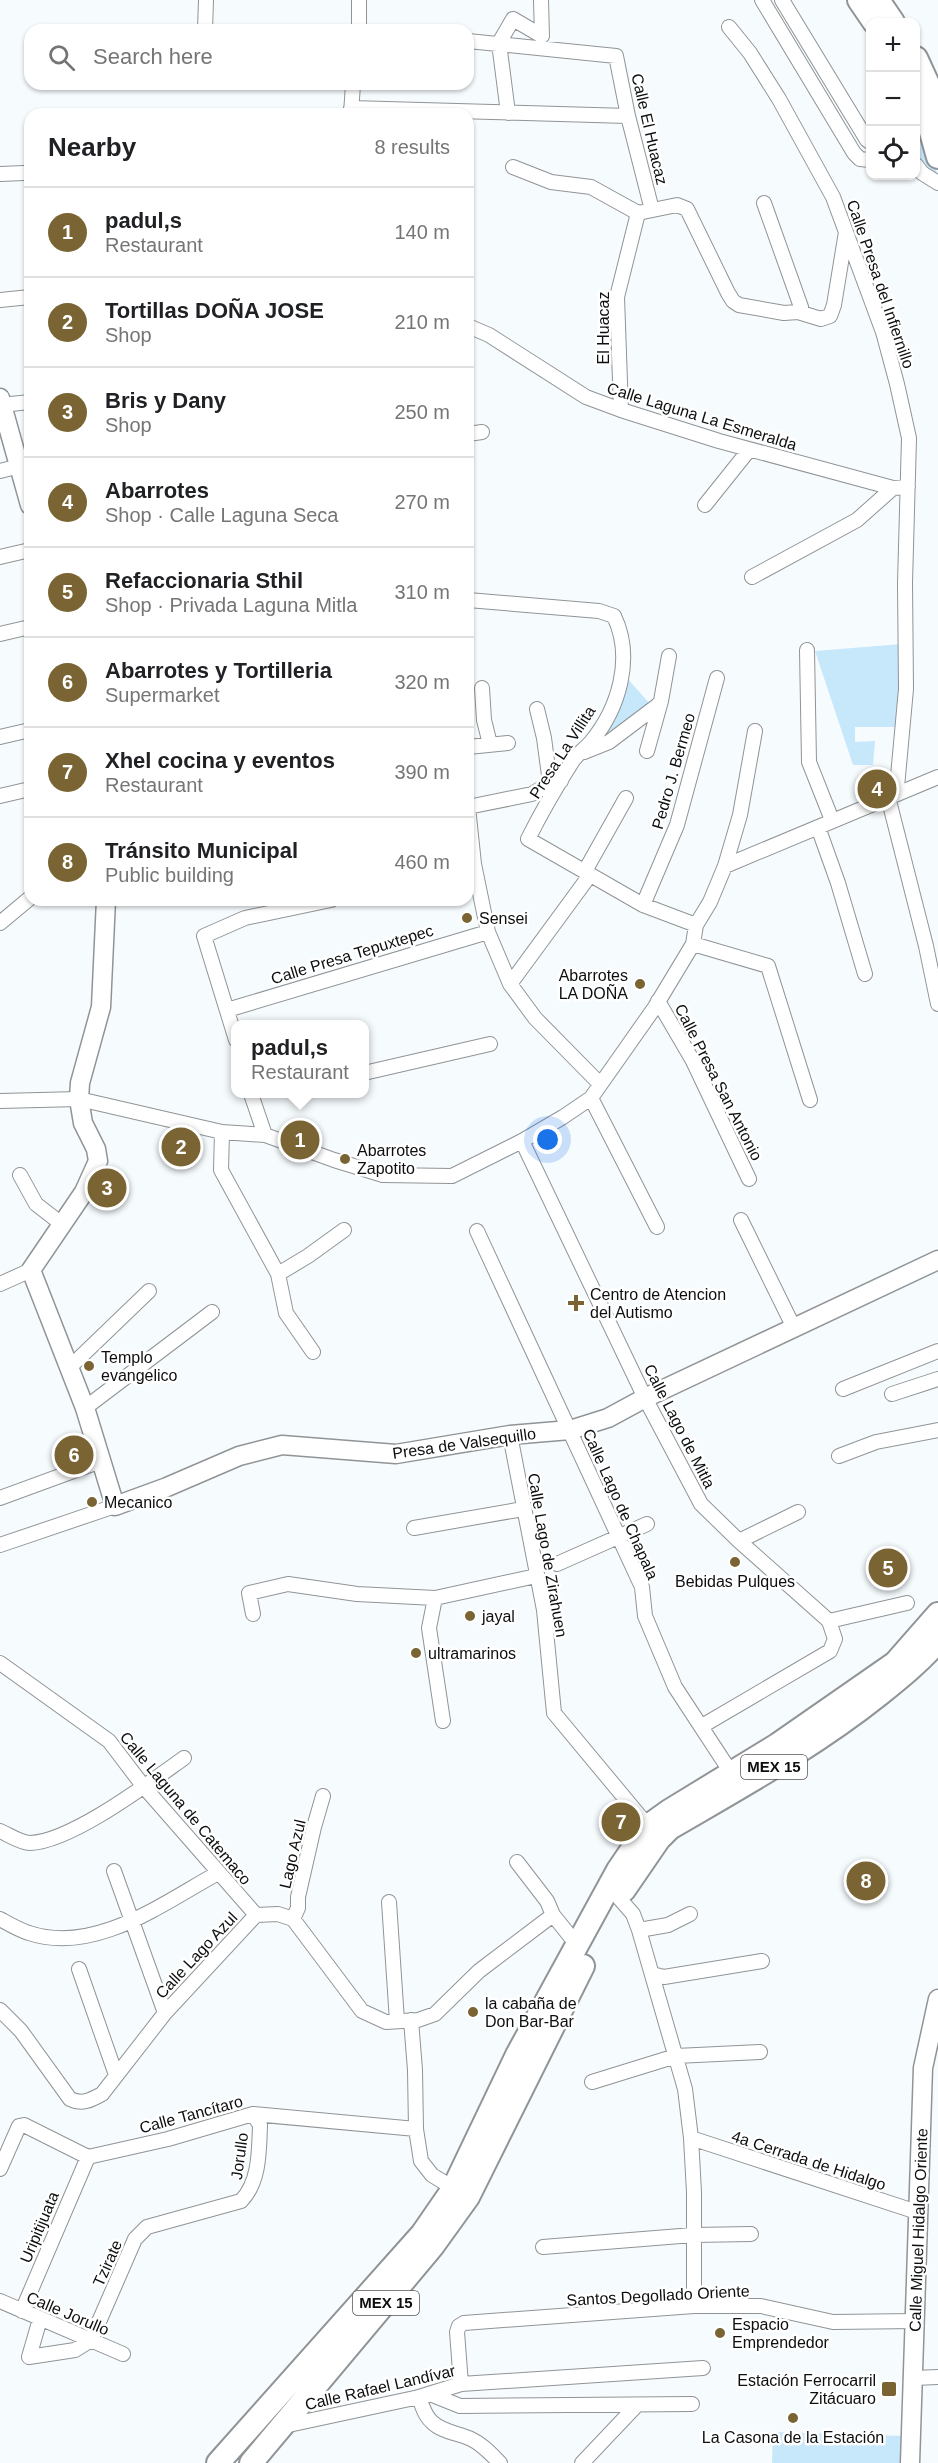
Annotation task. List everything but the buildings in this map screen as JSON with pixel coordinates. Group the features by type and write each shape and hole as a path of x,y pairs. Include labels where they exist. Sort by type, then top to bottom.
{"main road":[{"path":"859,0 871,18"},
{"path":"878,0 890,18"},
{"path":"920,68 938,106"},
{"path":"920,102 926,114 938,157"},
{"name":"MEX 15","path":"251,2463 432,2247 632,1874 659,1839 777,1744 895,1663 938,1614"},
{"name":"MEX 15","path":"226,2460 422,2234 461,2193 517,2055 618,1870 648,1826 669,1811 736,1779 786,1760 852,1717 904,1674 938,1641"}],"street":[{"path":"204,24 206,0"},
{"path":"359,0 359,24"},
{"path":"508,113 500,43 513,19 542,36 541,0"},
{"path":"762,0 854,153 860,159 866,160"},
{"path":"782,0 866,138"},
{"path":"778,24 792,15"},
{"name":"Calle Presa del Infiernillo","path":"729,27 750,54 778,99 833,196 883,332 909,438 906,689 897,788 891,796 938,1004"},
{"path":"474,41 500,43"},
{"name":"Calle El Huacaz","path":"500,43 616,56 645,211"},
{"path":"351,108 353,90"},
{"path":"825,106 839,97"},
{"path":"474,113 628,116"},
{"path":"513,167 551,182 591,187 645,211 677,205 687,209 733,301 740,305 784,313 798,312 821,319 830,316 834,305 846,228"},
{"path":"920,171 938,183"},
{"path":"0,174 24,173"},
{"path":"764,203 801,307 798,312"},
{"name":"El Huacaz","path":"621,410 617,297 645,211"},
{"path":"0,300 24,298"},
{"name":"Calle Laguna La Esmeralda","path":"474,329 489,335 586,396 621,410 749,450 893,489 908,487"},
{"path":"24,402 1,401 24,482"},
{"path":"705,505 749,450"},
{"path":"0,471 20,466"},
{"path":"752,577 857,520 893,489"},
{"path":"0,557 24,551"},
{"name":"Presa La Villita","path":"474,601 598,611 614,616 623,643 623,674 602,725 591,742 577,755 556,782 528,839 588,873"},
{"path":"0,634 24,628"},
{"path":"807,650 809,762 832,820"},
{"path":"647,751 661,701 669,656"},
{"name":"Pedro J. Bermeo","path":"643,905 677,825 717,678"},
{"path":"482,688 484,720 490,744"},
{"path":"577,755 609,741 661,701"},
{"path":"474,806 532,794 556,782 537,709"},
{"path":"0,737 24,731"},
{"name":"Calle Presa San Antonio","path":"0,1101 79,1099 222,1132 265,1135 383,1175 452,1176 522,1141 591,1098 658,1001 693,944 696,925 710,902 725,866 742,805 755,731"},
{"path":"474,746 508,743"},
{"path":"725,866 938,777"},
{"path":"0,796 24,790"},
{"path":"532,794 537,821"},
{"path":"510,984 588,873 627,798"},
{"path":"818,827 838,883 865,974"},
{"path":"588,873 643,905 696,925"},
{"path":"474,876 488,932 510,984 535,1018 600,1084"},
{"path":"0,922 24,903"},
{"path":"0,1284 31,1270 84,1192 98,1161 96,1149 83,1123 79,1099 80,1083 101,1006 106,906"},
{"path":"231,1023 204,936 245,918 302,906"},
{"name":"Calle Presa Tepuxtepec","path":"227,1010 488,932"},
{"path":"693,944 768,966 810,1100"},
{"name":"Calle Presa San Antonio","path":"658,1001 693,1061 749,1179"},
{"path":"369,1072 490,1044"},
{"path":"252,1098 265,1135"},
{"path":"591,1098 657,1227"},
{"path":"222,1132 221,1170 278,1274 286,1312 314,1352"},
{"name":"Calle Lago de Mitla","path":"522,1141 645,1398 701,1504 829,1621"},
{"path":"20,1175 36,1204 63,1225"},
{"path":"741,1220 794,1328"},
{"path":"278,1274 344,1230"},
{"name":"Calle Lago de Chapala","path":"477,1231 642,1587 645,1616 675,1687 736,1779"},
{"name":"Presa de Valsequillo","path":"0,1545 167,1487 239,1456 282,1445 396,1454 510,1435 570,1430 608,1418 645,1398 938,1260"},
{"path":"31,1270 85,1408 115,1506"},
{"path":"69,1368 149,1291"},
{"path":"85,1408 212,1312"},
{"path":"843,1389 938,1352"},
{"path":"892,1394 938,1379"},
{"path":"839,1456 876,1442 938,1430"},
{"name":"Calle Lago de Zirahuen","path":"510,1435 544,1610 554,1713 648,1826"},
{"path":"0,1497 100,1461"},
{"path":"414,1528 523,1509"},
{"path":"739,1541 798,1512"},
{"path":"557,1564 648,1524"},
{"path":"253,1614 249,1593 288,1584 357,1594 435,1598 536,1576"},
{"path":"435,1598 429,1628 442,1721"},
{"path":"702,1726 830,1651 835,1639 829,1621 908,1604"},
{"name":"Calle Laguna de Catemaco","path":"0,1663 109,1741 144,1787 256,1916"},
{"path":"0,1831 27,1843 45,1841 92,1819 144,1787 184,1758"},
{"name":"Lago Azul","path":"293,1918 298,1908 298,1897 314,1827 324,1796"},
{"path":"517,1862 548,1901 553,1915 578,1946"},
{"path":"114,1871 165,2013"},
{"path":"0,1919 30,1934 59,1939 84,1937 133,1920 218,1873"},
{"path":"619,1898 633,1914 639,1930 685,2089 691,2138 694,2306"},
{"path":"389,1902 404,2021 415,2070 416,2129 420,2161 432,2175 461,2193"},
{"name":"Calle Lago Azul","path":"0,2010 21,2031 70,2099 78,2103 90,2101 102,2094 165,2013 256,1916 278,1914 293,1918"},
{"path":"639,1930 668,1925 690,1914"},
{"path":"293,1918 362,2011 386,2022 404,2021 435,2014 479,1971 553,1915"},
{"path":"652,1974 664,1977 762,1961"},
{"path":"79,1969 116,2075"},
{"name":"Calle Miguel Hidalgo Oriente","path":"910,2463 922,2068 938,1999"},
{"path":"592,2082 676,2056 760,2052"},
{"name":"Calle Tancítaro","path":"88,2157 168,2139 253,2114 416,2129"},
{"name":"Jorullo","path":"241,2201 250,2191 257,2164 261,2125 253,2114"},
{"path":"0,2169 19,2126 24,2125 88,2157"},
{"name":"4a Cerrada de Hidalgo","path":"691,2138 917,2212"},
{"name":"Uripitijuata","path":"22,2311 88,2157"},
{"name":"Tzirate","path":"91,2340 135,2239 147,2227 241,2201"},
{"path":"543,2247 693,2235 751,2234"},
{"name":"Calle Jorullo","path":"0,2301 123,2354"},
{"name":"Santos Degollado Oriente","path":"461,2384 457,2332 459,2326 464,2323 694,2306 761,2306 833,2322 915,2321"},
{"path":"40,2319 28,2357 75,2350 91,2340"},
{"name":"Calle Rafael Landívar","path":"282,2426 424,2396 461,2384 703,2368"},
{"path":"914,2378 938,2377"},
{"path":"500,2463 489,2451 472,2439 440,2428 433,2423 427,2416 424,2396 460,2406 692,2404"},
{"path":"582,2463 636,2405"}],"shaded area":[{"path":"920,115 934,159 938,180 920,164"},
{"path":"902,644 902,688 895,727 855,727 855,742 875,741 873,765 853,765 815,651"},
{"path":"626,677 651,705 602,742 603,728"},
{"path":"773,2432 905,2436 904,2463 772,2463"}],"place":[{"name":"Abarrotes","path":"877,789"},
{"name":"Sensei","path":"467,918"},
{"name":"Abarrotes LA DOÑA","path":"640,984"},
{"name":"padul,s","path":"300,1140"},
{"name":"Tortillas DOÑA JOSE","path":"181,1147"},
{"name":"Abarrotes Zapotito","path":"345,1159"},
{"name":"Bris y Dany","path":"107,1188"},
{"name":"Centro de Atencion del Autismo","path":"576,1303"},
{"name":"Templo evangelico","path":"89,1366"},
{"name":"Abarrotes y Tortilleria","path":"74,1455"},
{"name":"Mecanico","path":"92,1502"},
{"name":"Bebidas Pulques","path":"735,1562"},
{"name":"Refaccionaria Sthil","path":"888,1568"},
{"name":"jayal","path":"470,1616"},
{"name":"ultramarinos","path":"416,1653"},
{"name":"Xhel cocina y eventos","path":"621,1822"},
{"name":"Tránsito Municipal","path":"866,1881"},
{"name":"la cabaña de Don Bar-Bar","path":"473,2012"},
{"name":"Espacio Emprendedor","path":"720,2333"},
{"name":"Estación Ferrocarril Zitácuaro","path":"889,2389"},
{"name":"La Casona de la Estación","path":"793,2418"}]}
